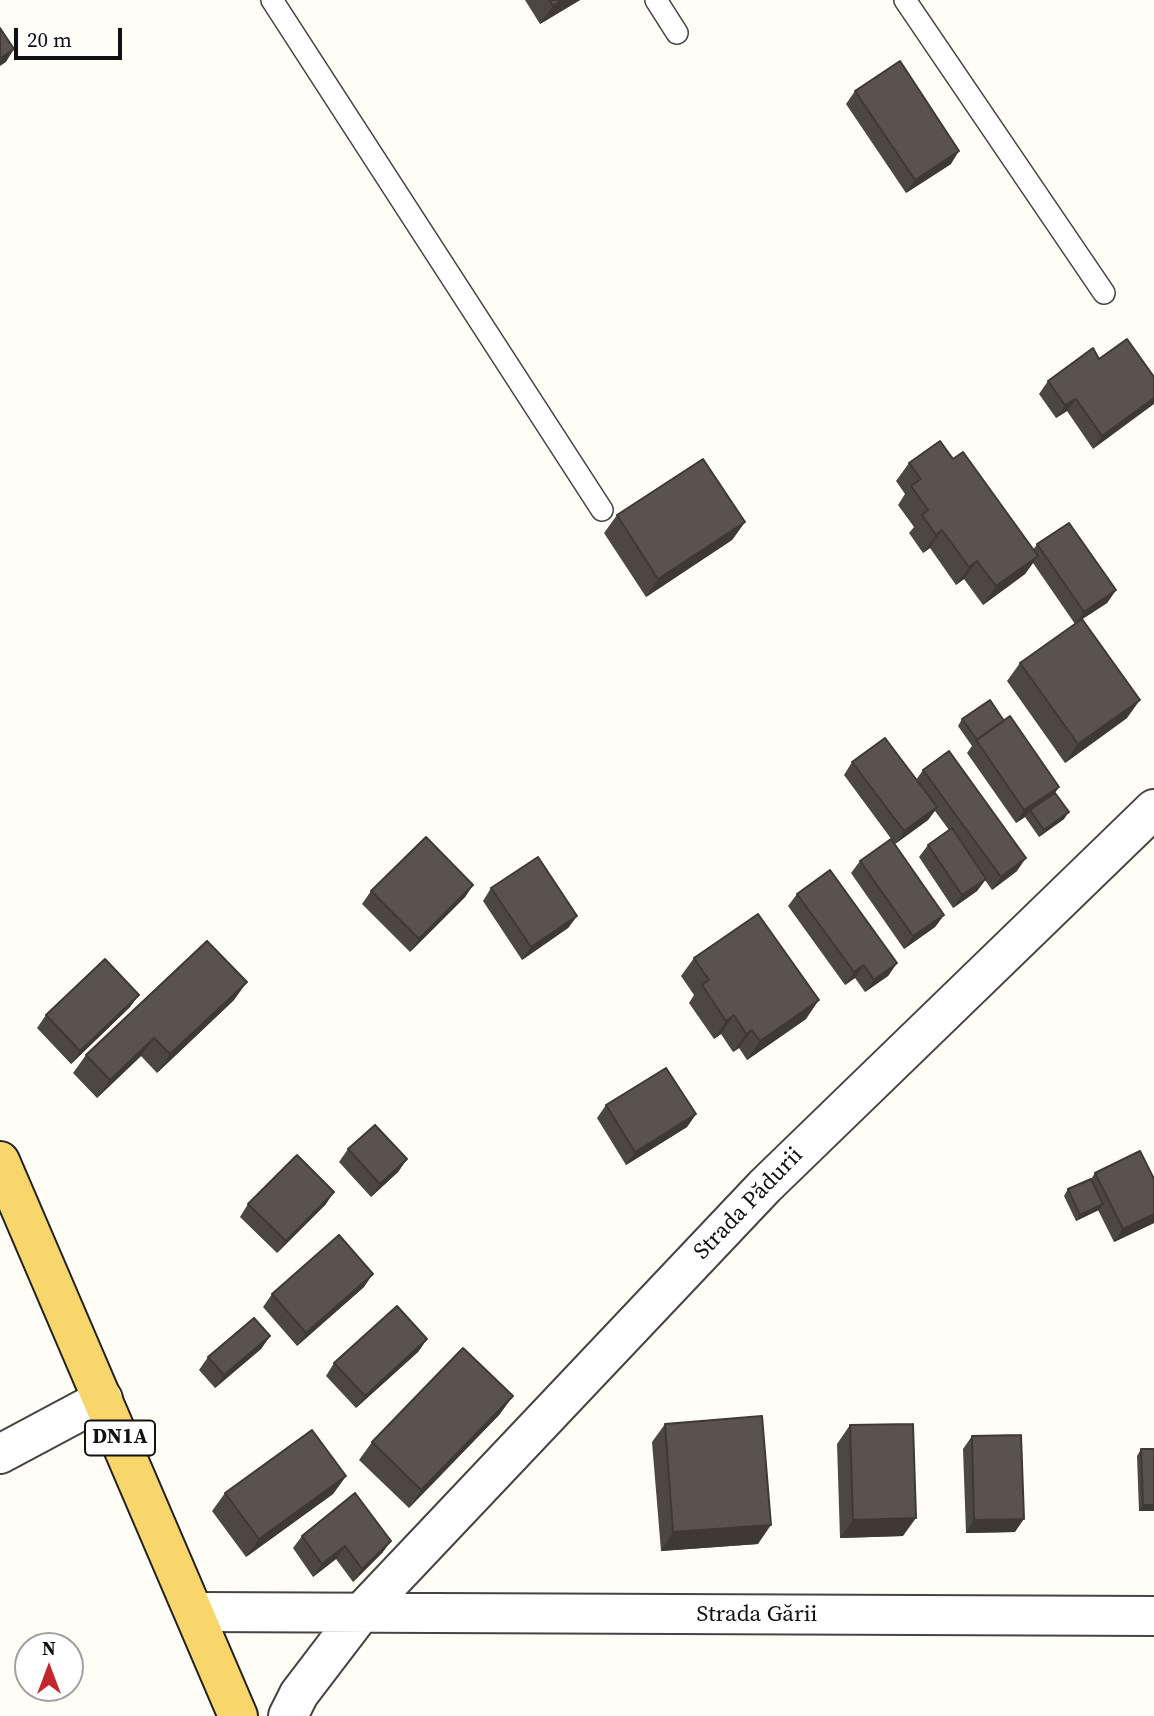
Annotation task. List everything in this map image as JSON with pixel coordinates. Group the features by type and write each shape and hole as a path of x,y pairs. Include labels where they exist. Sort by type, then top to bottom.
{"main road":[{"name":"DN1A","path":"0,1161 238,1716"}],"street":[{"name":"Strada Pădurii","path":"288,1716 299,1695 360,1614 765,1186 1154,809"},
{"path":"0,1454 103,1399"},
{"name":"Strada Gării","path":"195,1612 1154,1616"}],"lane":[{"path":"272,0 602,510"},
{"path":"656,0 677,33"},
{"path":"905,0 1104,293"}],"building":[{"path":"549,0 562,0 553,6"},
{"path":"0,28 14,49 0,59"},
{"path":"900,61 959,151 915,180 855,91"},
{"path":"1127,339 1154,377 1154,398 1102,436 1076,399 1065,405 1048,381 1093,348 1099,359"},
{"path":"940,441 953,459 963,452 1038,556 996,586 977,561 969,567 942,530 936,535 922,515 928,510 911,486 921,479 909,463"},
{"path":"703,459 745,522 658,579 617,515"},
{"path":"1069,523 1116,590 1084,612 1037,544"},
{"path":"1082,619 1140,700 1078,744 1020,663"},
{"path":"990,700 1004,721 977,740 962,719"},
{"path":"1010,716 1059,787 1024,810 976,740"},
{"path":"885,738 937,807 904,831 852,762"},
{"path":"949,751 1026,858 1001,877 923,770"},
{"path":"1055,793 1069,812 1044,830 1030,810"},
{"path":"952,828 986,879 962,895 928,845"},
{"path":"426,837 473,885 419,939 371,891"},
{"path":"891,839 944,915 913,936 860,861"},
{"path":"538,857 577,916 531,947 491,888"},
{"path":"830,870 897,963 874,980 864,965 854,972 797,894"},
{"path":"758,914 819,1000 760,1041 752,1030 746,1034 734,1015 726,1021 702,985 709,980 694,958"},
{"path":"207,941 247,982 170,1054 154,1038 110,1080 86,1055"},
{"path":"105,959 139,995 80,1051 46,1015"},
{"path":"666,1068 696,1114 635,1152 606,1105"},
{"path":"375,1125 407,1159 380,1184 348,1149"},
{"path":"1140,1151 1154,1179 1154,1214 1123,1229 1095,1173"},
{"path":"297,1155 334,1192 286,1241 248,1204"},
{"path":"1091,1179 1103,1204 1080,1215 1068,1189"},
{"path":"339,1235 373,1274 306,1333 272,1294"},
{"path":"397,1306 427,1339 365,1396 334,1363"},
{"path":"254,1318 270,1336 224,1375 208,1357"},
{"path":"463,1348 513,1396 421,1490 372,1442"},
{"path":"762,1416 771,1525 673,1532 665,1424"},
{"path":"913,1424 916,1518 853,1520 850,1425"},
{"path":"312,1430 346,1476 259,1539 225,1493"},
{"path":"1021,1435 1024,1519 974,1520 972,1436"},
{"path":"1141,1449 1154,1449 1154,1505 1143,1505"},
{"path":"355,1493 391,1541 362,1569 345,1546 322,1564 302,1536"}]}
